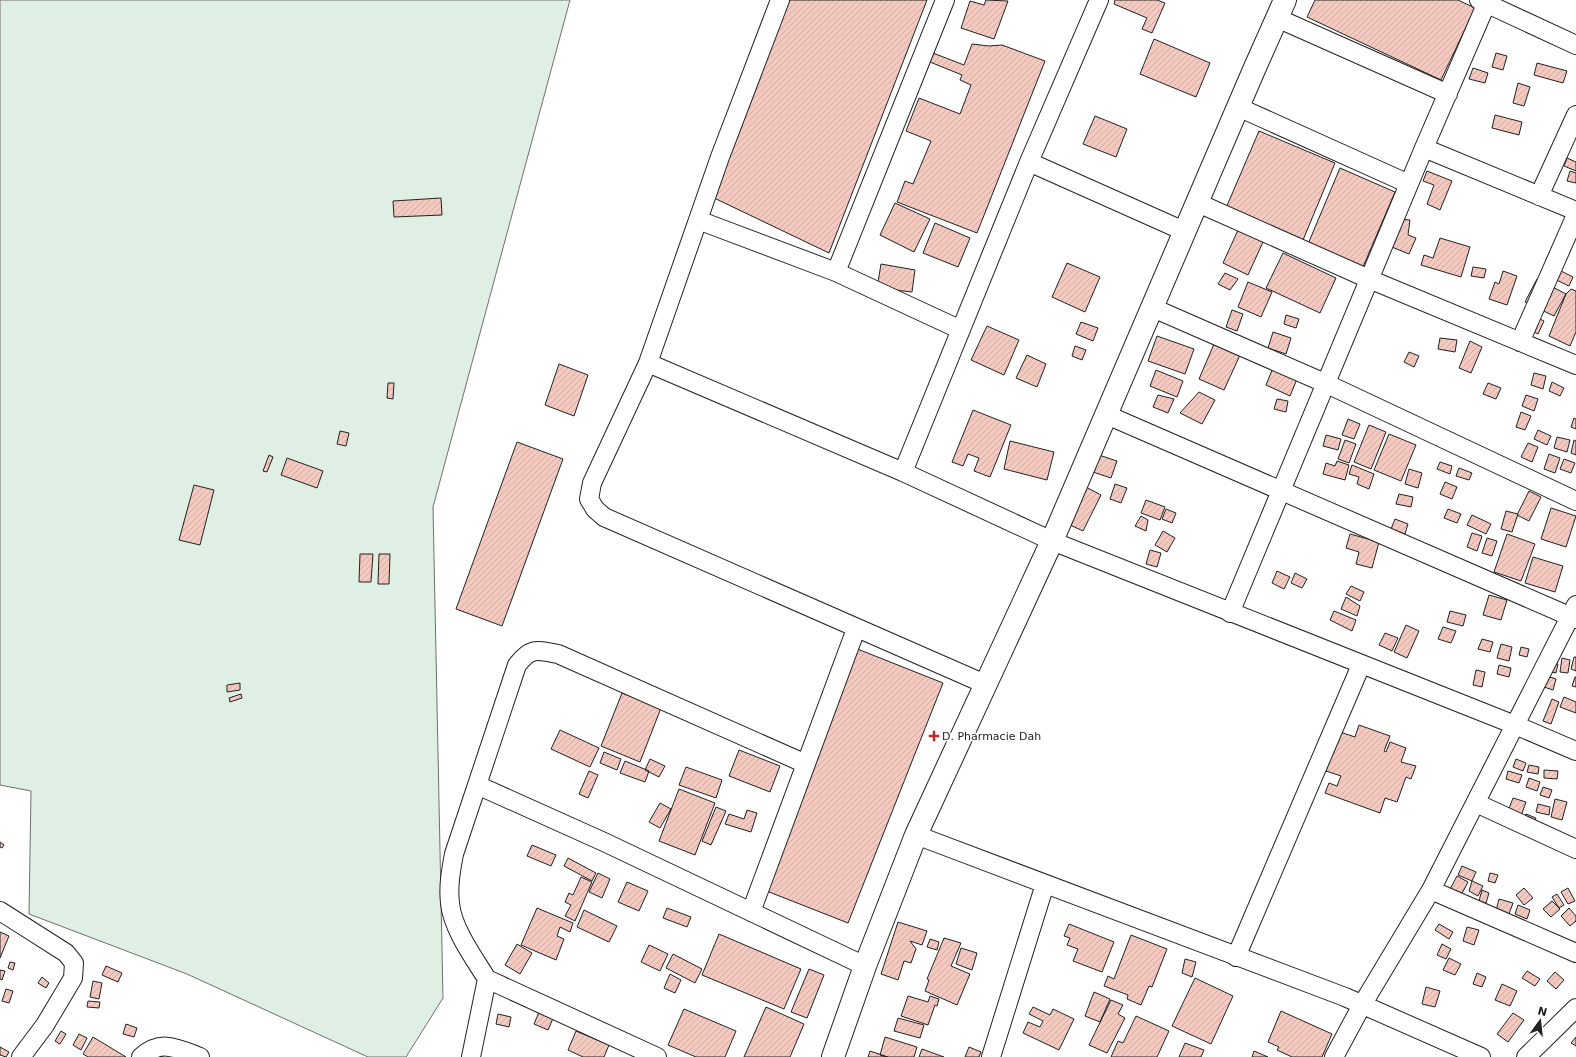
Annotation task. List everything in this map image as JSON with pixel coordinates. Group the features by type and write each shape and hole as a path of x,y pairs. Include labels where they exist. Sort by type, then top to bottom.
{"main road":[{"path":"833,1057 864,966 916,835 1052,541 1281,9"}],"street":[{"path":"780,0 698,220 648,363 592,483 589,499 594,509 604,517 856,629 985,684"},
{"path":"836,272 945,0"},
{"path":"903,472 1029,162 1099,0"},
{"path":"1230,613 1280,491 1327,384 1424,148 1448,94 1485,1 1576,45"},
{"path":"1281,9 1448,94"},
{"path":"1238,107 1409,184"},
{"path":"1539,196 1576,116"},
{"path":"1424,148 1576,211"},
{"path":"1029,162 1186,232"},
{"path":"1198,203 1369,280 1576,365"},
{"path":"1520,342 1576,215"},
{"path":"698,220 836,272 961,330"},
{"path":"1153,308 1327,384 1576,500"},
{"path":"648,363 903,472 1052,541 1515,725 1576,752"},
{"path":"1107,415 1280,491 1574,614 1515,725 1432,890 1362,1005 1334,1057"},
{"path":"751,912 856,629"},
{"path":"657,1057 487,979 461,937 450,905 449,879 454,854 517,665 526,653 540,651 558,654 806,764"},
{"path":"1236,957 1361,665"},
{"path":"477,785 604,842 864,966"},
{"path":"1476,803 1576,849"},
{"path":"916,835 1362,1005 1481,1057"},
{"path":"991,1057 1044,884"},
{"path":"1432,890 1576,953"},
{"path":"0,911 66,953 74,964 73,978 45,1025 21,1057"},
{"path":"471,1057 487,979"},
{"path":"1526,1057 1576,1008"},
{"path":"141,1057 157,1046 170,1047 200,1057"}],"green space":[{"path":"0,0 570,0 433,507 443,998 406,1057 368,1057 187,974 29,914 31,791 0,785"}],"building":[{"path":"785,0 927,0 829,253 712,197"},
{"path":"986,0 1008,1 994,39 961,28 970,1 984,5"},
{"path":"1115,0 1157,0 1165,3 1152,33 1142,29 1147,18 1114,4"},
{"path":"1315,0 1458,0 1475,8 1441,80 1307,17"},
{"path":"1154,39 1210,63 1196,97 1140,74"},
{"path":"972,44 989,46 1002,45 1045,61 977,233 897,202 905,181 913,184 931,141 906,131 919,98 960,114 971,85 960,80 962,75 930,62 933,53 964,65"},
{"path":"1496,53 1507,56 1503,70 1492,67"},
{"path":"1537,63 1567,71 1563,83 1534,75"},
{"path":"1473,68 1488,73 1485,83 1469,79"},
{"path":"1518,83 1530,87 1524,106 1513,103"},
{"path":"1495,115 1522,122 1519,135 1492,128"},
{"path":"1095,116 1127,129 1116,157 1083,144"},
{"path":"1259,131 1335,163 1303,240 1226,208"},
{"path":"1567,158 1576,162 1576,171 1564,166"},
{"path":"1340,168 1395,192 1363,267 1308,244"},
{"path":"1427,171 1452,181 1440,210 1427,204 1434,185 1423,181"},
{"path":"1570,171 1576,173 1576,183 1567,181"},
{"path":"441,198 442,215 394,217 393,201"},
{"path":"895,203 930,219 914,252 880,235"},
{"path":"1398,219 1410,220 1408,235 1416,238 1409,254 1387,245"},
{"path":"935,223 970,238 958,267 923,253"},
{"path":"1238,230 1263,242 1248,275 1223,263"},
{"path":"1440,238 1470,247 1461,277 1421,265 1424,255 1433,258"},
{"path":"1283,253 1336,278 1320,313 1266,288"},
{"path":"1067,263 1100,277 1085,312 1052,297"},
{"path":"881,264 915,270 912,292 877,288"},
{"path":"1551,266 1573,277 1569,286 1546,275"},
{"path":"1473,267 1486,269 1484,278 1471,276"},
{"path":"1503,271 1517,276 1507,305 1489,299 1495,282 1499,284"},
{"path":"1225,273 1238,279 1230,290 1218,284"},
{"path":"1537,279 1566,294 1554,316 1525,302"},
{"path":"1248,282 1272,292 1261,317 1238,307"},
{"path":"1571,289 1576,291 1576,332 1570,346 1549,336 1566,294"},
{"path":"1232,310 1243,314 1237,331 1226,327"},
{"path":"1286,315 1299,319 1296,328 1284,324"},
{"path":"1532,315 1544,321 1538,334 1526,328"},
{"path":"1081,322 1098,328 1093,341 1076,334"},
{"path":"987,326 1019,340 1004,375 971,360"},
{"path":"1273,332 1291,338 1286,354 1268,348"},
{"path":"1157,336 1194,349 1185,374 1148,361"},
{"path":"1440,338 1457,340 1455,352 1438,349"},
{"path":"1470,341 1482,347 1471,373 1459,368"},
{"path":"1214,344 1240,355 1224,390 1199,379"},
{"path":"1075,346 1086,350 1082,360 1072,356"},
{"path":"1409,352 1419,356 1414,367 1404,362"},
{"path":"1027,355 1046,364 1037,387 1016,378"},
{"path":"559,364 588,375 574,416 545,405"},
{"path":"1273,368 1297,379 1290,396 1266,385"},
{"path":"1156,370 1183,381 1177,397 1150,386"},
{"path":"1534,373 1546,376 1543,389 1531,385"},
{"path":"1552,382 1564,388 1560,396 1549,391"},
{"path":"388,383 394,383 393,399 387,398"},
{"path":"1488,383 1501,388 1496,399 1483,394"},
{"path":"1199,392 1215,400 1202,424 1180,413"},
{"path":"1158,395 1174,399 1168,413 1153,407"},
{"path":"1526,395 1538,399 1534,411 1522,406"},
{"path":"1277,399 1288,401 1286,412 1274,409"},
{"path":"973,410 1011,425 990,477 974,471 979,458 968,454 963,466 952,462"},
{"path":"1521,412 1531,416 1525,430 1516,427"},
{"path":"1574,418 1576,419 1576,429 1571,427"},
{"path":"1348,419 1360,424 1354,439 1342,435"},
{"path":"1369,425 1386,432 1371,469 1354,462"},
{"path":"1538,430 1551,436 1547,445 1534,439"},
{"path":"340,431 349,433 346,446 337,444"},
{"path":"1389,434 1416,445 1401,481 1374,470"},
{"path":"1326,435 1341,439 1338,450 1323,446"},
{"path":"1557,437 1570,440 1567,452 1554,448"},
{"path":"1345,440 1356,444 1349,463 1338,459"},
{"path":"1574,440 1576,441 1576,455 1571,453"},
{"path":"1010,441 1054,452 1047,480 1004,469"},
{"path":"517,442 563,459 502,626 456,609"},
{"path":"1528,443 1538,447 1532,462 1521,457"},
{"path":"1549,454 1560,458 1555,473 1544,469"},
{"path":"269,455 273,457 267,472 263,471"},
{"path":"1099,455 1117,461 1111,478 1093,472"},
{"path":"287,458 323,471 317,488 281,475"},
{"path":"1564,459 1575,463 1571,473 1560,469"},
{"path":"1337,461 1349,465 1345,480 1323,474 1326,463 1335,466"},
{"path":"1440,462 1452,466 1450,474 1437,469"},
{"path":"1352,465 1374,474 1369,489 1357,484 1359,477 1349,474"},
{"path":"1459,468 1472,473 1469,480 1456,476"},
{"path":"1409,469 1422,473 1418,488 1405,484"},
{"path":"1445,482 1457,487 1452,499 1440,494"},
{"path":"1115,484 1127,488 1121,503 1110,499"},
{"path":"194,485 214,490 200,545 179,540"},
{"path":"1086,487 1101,495 1083,531 1068,524"},
{"path":"1529,491 1541,497 1529,521 1517,515"},
{"path":"1399,494 1413,497 1411,507 1396,504"},
{"path":"1146,500 1165,507 1160,520 1141,513"},
{"path":"1551,508 1576,516 1566,547 1541,539"},
{"path":"1166,509 1176,513 1172,523 1162,519"},
{"path":"1448,509 1461,514 1457,523 1444,518"},
{"path":"1506,511 1518,514 1512,532 1501,529"},
{"path":"1472,515 1491,524 1486,534 1467,525"},
{"path":"1141,516 1148,520 1146,531 1135,526"},
{"path":"1395,519 1408,524 1405,534 1391,529"},
{"path":"1163,531 1175,538 1167,552 1155,545"},
{"path":"1472,533 1482,536 1477,551 1467,547"},
{"path":"1350,534 1379,542 1372,568 1356,564 1359,552 1346,548"},
{"path":"1507,534 1535,544 1521,581 1494,572"},
{"path":"1487,538 1497,541 1492,556 1482,553"},
{"path":"1150,550 1161,553 1157,567 1146,564"},
{"path":"360,554 373,554 371,582 359,582"},
{"path":"379,554 390,554 389,584 378,584"},
{"path":"1533,557 1563,566 1555,592 1525,583"},
{"path":"1277,571 1290,577 1284,589 1272,583"},
{"path":"1295,573 1307,579 1302,588 1291,583"},
{"path":"1351,586 1364,592 1360,601 1346,594"},
{"path":"1489,595 1507,600 1501,620 1483,615"},
{"path":"1346,597 1360,606 1357,616 1341,609"},
{"path":"1334,611 1356,620 1352,631 1330,620"},
{"path":"1450,611 1466,615 1463,626 1447,622"},
{"path":"1406,625 1419,631 1407,658 1394,652"},
{"path":"1443,627 1456,631 1451,643 1438,639"},
{"path":"1385,633 1398,638 1392,651 1379,645"},
{"path":"1482,639 1493,642 1490,652 1478,649"},
{"path":"1501,644 1512,647 1509,661 1497,658"},
{"path":"1521,647 1529,649 1527,657 1519,655"},
{"path":"855,648 943,683 848,923 759,888"},
{"path":"1574,657 1576,657 1576,671 1571,669"},
{"path":"1562,658 1570,660 1568,673 1560,672"},
{"path":"1549,662 1558,664 1556,673 1547,671"},
{"path":"1499,665 1511,668 1509,677 1497,674"},
{"path":"1476,670 1485,672 1482,687 1473,685"},
{"path":"1547,676 1556,679 1553,690 1544,687"},
{"path":"1576,677 1576,687 1572,686"},
{"path":"240,683 240,690 227,692 227,685"},
{"path":"622,693 661,708 640,762 601,746"},
{"path":"241,694 242,698 230,702 229,698"},
{"path":"1564,697 1576,702 1576,713 1560,707"},
{"path":"1552,699 1559,702 1551,724 1543,721"},
{"path":"1359,725 1390,736 1384,751 1386,752 1390,742 1406,748 1401,762 1416,766 1411,779 1406,777 1397,802 1385,798 1380,813 1325,793 1329,783 1337,786 1341,776 1326,771 1340,732 1355,737"},
{"path":"560,730 599,748 590,767 551,749"},
{"path":"739,750 780,766 770,792 729,776"},
{"path":"604,752 621,759 617,770 600,763"},
{"path":"650,759 665,766 659,777 645,770"},
{"path":"1516,759 1526,763 1523,771 1513,767"},
{"path":"625,761 649,771 645,782 620,773"},
{"path":"1529,765 1539,767 1538,774 1527,772"},
{"path":"686,767 722,780 716,798 679,785"},
{"path":"1544,770 1558,771 1557,779 1544,778"},
{"path":"589,771 598,775 588,798 579,794"},
{"path":"1508,771 1522,775 1519,783 1506,779"},
{"path":"1529,778 1540,782 1537,791 1526,787"},
{"path":"1543,787 1552,790 1549,798 1540,795"},
{"path":"679,789 715,803 695,855 659,841"},
{"path":"1513,798 1526,802 1521,816 1508,811"},
{"path":"1555,799 1567,802 1562,820 1551,817"},
{"path":"660,803 671,809 660,828 649,822"},
{"path":"1538,804 1550,807 1549,815 1536,812"},
{"path":"716,807 726,811 711,845 702,841"},
{"path":"747,810 757,813 751,832 725,824 729,814 744,819"},
{"path":"1526,814 1536,818 1533,825 1523,821"},
{"path":"0,842 4,845 2,848 0,847"},
{"path":"532,845 556,855 551,866 527,856"},
{"path":"568,858 596,873 592,881 564,866"},
{"path":"1462,866 1476,872 1472,881 1458,875"},
{"path":"598,873 610,879 602,898 589,892"},
{"path":"1490,873 1498,875 1495,883 1488,881"},
{"path":"1457,876 1468,882 1460,897 1449,891"},
{"path":"581,877 592,882 575,921 565,916 571,905 565,902 569,893 573,895"},
{"path":"1472,881 1483,886 1478,896 1469,891"},
{"path":"627,882 648,891 639,911 618,902"},
{"path":"1524,888 1533,898 1524,905 1516,895"},
{"path":"1568,888 1575,901 1568,904 1561,892"},
{"path":"1482,890 1489,893 1486,903 1479,901"},
{"path":"1557,894 1564,905 1559,908 1552,897"},
{"path":"1499,899 1513,903 1509,914 1496,911"},
{"path":"1552,901 1560,909 1551,917 1543,909"},
{"path":"1518,905 1530,910 1527,919 1515,914"},
{"path":"537,908 573,923 570,932 560,927 557,936 564,939 556,960 521,945"},
{"path":"667,908 691,917 687,927 663,918"},
{"path":"1569,908 1576,916 1576,921 1570,926 1561,916"},
{"path":"584,910 617,926 609,942 577,927"},
{"path":"898,922 927,931 922,945 910,941 916,949 911,963 904,961 898,980 881,974"},
{"path":"1069,924 1114,942 1102,972 1073,961 1078,949 1067,945 1070,938 1064,936"},
{"path":"1439,924 1453,932 1449,939 1435,930"},
{"path":"1467,927 1479,930 1474,945 1463,941"},
{"path":"0,932 9,936 0,958"},
{"path":"719,934 801,969 784,1009 702,975"},
{"path":"1131,935 1167,949 1152,987 1149,986 1141,1005 1127,999 1128,995 1104,986 1108,976 1114,979"},
{"path":"944,938 961,943 951,966 970,974 957,1005 925,991 929,980 927,979"},
{"path":"930,939 939,942 937,950 927,947"},
{"path":"517,944 532,953 520,974 505,965"},
{"path":"1442,944 1451,949 1446,959 1437,955"},
{"path":"649,945 668,954 660,971 641,962"},
{"path":"961,948 977,953 972,970 956,964"},
{"path":"673,954 702,969 695,983 666,968"},
{"path":"1449,958 1461,964 1455,975 1443,970"},
{"path":"1185,959 1196,962 1192,977 1182,973"},
{"path":"10,962 15,963 13,970 8,968"},
{"path":"106,966 122,973 118,982 102,975"},
{"path":"809,969 824,975 807,1018 791,1012"},
{"path":"0,970 5,971 2,980 0,979"},
{"path":"1527,971 1540,979 1535,986 1522,978"},
{"path":"1555,972 1564,980 1556,989 1547,981"},
{"path":"1477,973 1486,977 1482,987 1473,984"},
{"path":"670,974 681,980 675,993 664,988"},
{"path":"42,977 49,983 46,988 38,983"},
{"path":"1195,978 1233,996 1211,1044 1172,1026"},
{"path":"93,981 102,983 99,999 90,997"},
{"path":"1502,984 1517,991 1510,1006 1495,1000"},
{"path":"1426,987 1440,991 1435,1007 1422,1004"},
{"path":"6,989 13,991 9,1003 2,1001"},
{"path":"1094,992 1110,999 1100,1022 1085,1016"},
{"path":"908,996 928,1002 930,996 939,999 937,1006 935,1005 928,1025 901,1016"},
{"path":"1111,1000 1123,1005 1118,1014 1125,1018 1107,1053 1089,1045"},
{"path":"88,1001 100,1002 99,1008 87,1007"},
{"path":"766,1007 804,1024 790,1057 744,1057"},
{"path":"1033,1007 1050,1015 1053,1009 1074,1019 1059,1050 1023,1033 1028,1022 1040,1027 1043,1021 1029,1014"},
{"path":"684,1009 736,1031 725,1057 696,1057 668,1045"},
{"path":"540,1010 554,1016 548,1030 534,1024"},
{"path":"1281,1011 1332,1034 1322,1057 1292,1057 1277,1050 1279,1047 1268,1042"},
{"path":"1513,1013 1524,1020 1508,1042 1497,1034"},
{"path":"498,1014 511,1017 509,1027 496,1024"},
{"path":"1136,1016 1169,1031 1157,1057 1111,1057 1118,1041 1123,1043"},
{"path":"898,1018 924,1025 920,1038 894,1031"},
{"path":"126,1024 137,1028 134,1037 123,1034"},
{"path":"61,1031 66,1034 60,1044 55,1041"},
{"path":"576,1031 609,1045 604,1057 583,1057 568,1050"},
{"path":"79,1034 87,1038 81,1050 73,1045"},
{"path":"93,1037 126,1057 88,1057 83,1054"},
{"path":"885,1037 917,1047 914,1057 886,1057 880,1055"},
{"path":"1576,1037 1576,1046 1571,1043"},
{"path":"1185,1043 1204,1050 1201,1057 1179,1057"},
{"path":"0,1047 9,1052 6,1057 0,1055"},
{"path":"969,1047 981,1052 979,1057 965,1057"},
{"path":"922,1049 944,1057 919,1057"},
{"path":"870,1051 888,1057 868,1057"},
{"path":"1254,1051 1268,1057 1252,1057"}],"place":[{"name":"D. Pharmacie Dah","path":"934,736"}]}
